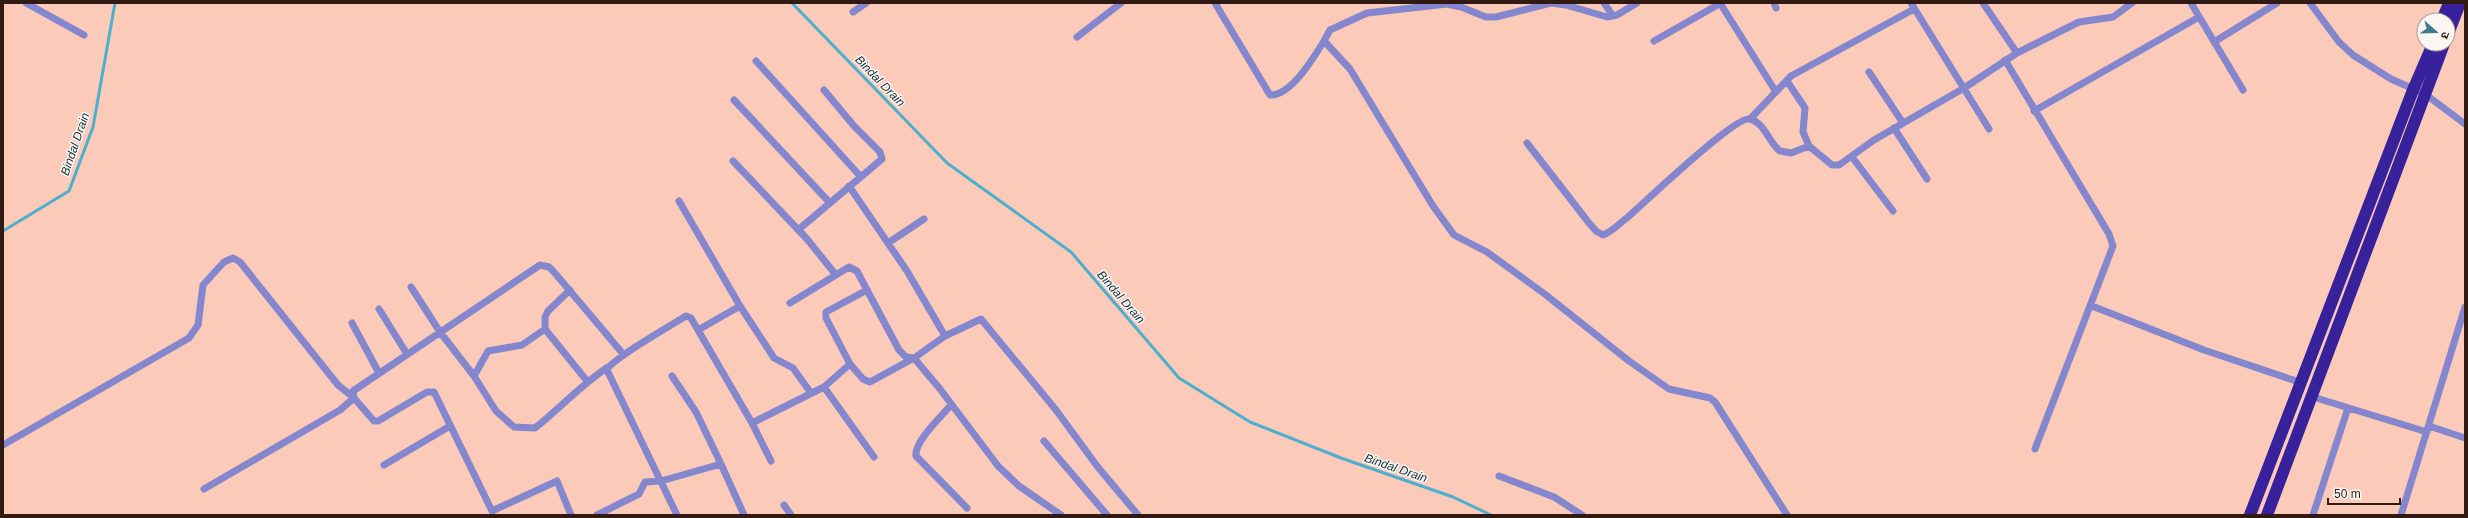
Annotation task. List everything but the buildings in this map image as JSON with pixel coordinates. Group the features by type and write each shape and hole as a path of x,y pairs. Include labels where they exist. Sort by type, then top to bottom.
{"highway":[{"path":"2456,13 2460,3"},
{"path":"2250,515 2302,383 2413,90 2430,52"},
{"path":"2267,515 2313,397 2441,52"}],"street":[{"path":"26,3 84,36"},
{"path":"853,12 866,3"},
{"path":"1077,37 1121,3"},
{"path":"1215,3 1270,95 1277,94 1302,75 1330,30 1362,14 1439,4 1461,7 1490,18 1551,4 1566,4 1599,15 1613,16 1637,3"},
{"path":"1604,3 1613,16"},
{"path":"1654,40 1720,3 1776,92"},
{"path":"1984,3 2017,52"},
{"path":"1787,81 1805,108 1803,132 1809,146 1836,166 1843,164 1874,140 1964,88 2017,52 2079,22 2113,17 2132,3"},
{"path":"2191,3 2243,90"},
{"path":"2214,42 2277,3"},
{"path":"2310,3 2339,42 2352,55 2391,79 2425,94 2465,124"},
{"path":"1527,143 1589,223 1596,231 1603,235 1638,208 1719,135 1743,120 1750,119 1787,81 1912,6 1989,129"},
{"path":"2034,110 2199,17"},
{"path":"1324,41 1350,69 1433,206 1454,235 1487,252 1546,295 1629,361 1669,389 1710,398 1715,402 1787,515"},
{"path":"2005,60 2112,240 2112,253 2035,449"},
{"path":"756,61 861,177"},
{"path":"1869,72 1903,123"},
{"path":"798,230 881,160 881,154 854,126 824,90"},
{"path":"734,100 830,203"},
{"path":"1750,119 1763,129 1780,151 1791,153 1809,146"},
{"path":"1894,128 1927,179"},
{"path":"1852,157 1893,211"},
{"path":"733,161 798,230 836,275"},
{"path":"850,186 888,243 946,336"},
{"path":"679,201 740,306 774,358 793,368 811,393"},
{"path":"888,243 924,219"},
{"path":"3,445 189,338 198,325 203,285 224,262 233,258 240,262 338,385 353,398 368,418 378,421 432,391 436,394 492,511 557,481 572,515"},
{"path":"204,489 340,410 353,398 355,388 440,332 535,266 540,265 549,267 624,355"},
{"path":"790,303 846,268 854,268 899,350 906,356 914,358 940,389 950,406 998,466 1020,486 1061,515"},
{"path":"411,287 440,332 474,376 496,411 514,427 535,428 562,406 587,381 624,355 686,316 691,318 752,423 771,461"},
{"path":"570,290 548,311 545,317 545,329 587,381"},
{"path":"867,290 826,312 826,318 850,364 863,379 870,382 914,358 946,336 977,320 984,321 1138,515"},
{"path":"698,330 740,306"},
{"path":"2092,306 2204,350 2302,383"},
{"path":"2401,515 2465,307"},
{"path":"379,309 407,354"},
{"path":"352,323 379,373"},
{"path":"474,376 488,351 522,345 545,329"},
{"path":"752,423 824,387 850,364"},
{"path":"608,367 608,372 677,515"},
{"path":"672,376 696,412 722,464 744,515"},
{"path":"824,387 874,457"},
{"path":"2313,397 2348,408 2465,438"},
{"path":"950,406 923,438 916,449 916,456 967,508"},
{"path":"2313,515 2348,408"},
{"path":"384,465 450,426"},
{"path":"1044,441 1107,515"},
{"path":"597,515 639,494 645,482 661,480 722,464"},
{"path":"1499,476 1554,497 1582,515"},
{"path":"784,505 791,515"}],"waterway":[{"name":"Bindal Drain","path":"3,231 69,191 93,127 115,3"},
{"name":"Bindal Drain","path":"792,3 947,163 1071,252 1179,378 1250,422 1341,458 1453,497 1491,515"}]}
